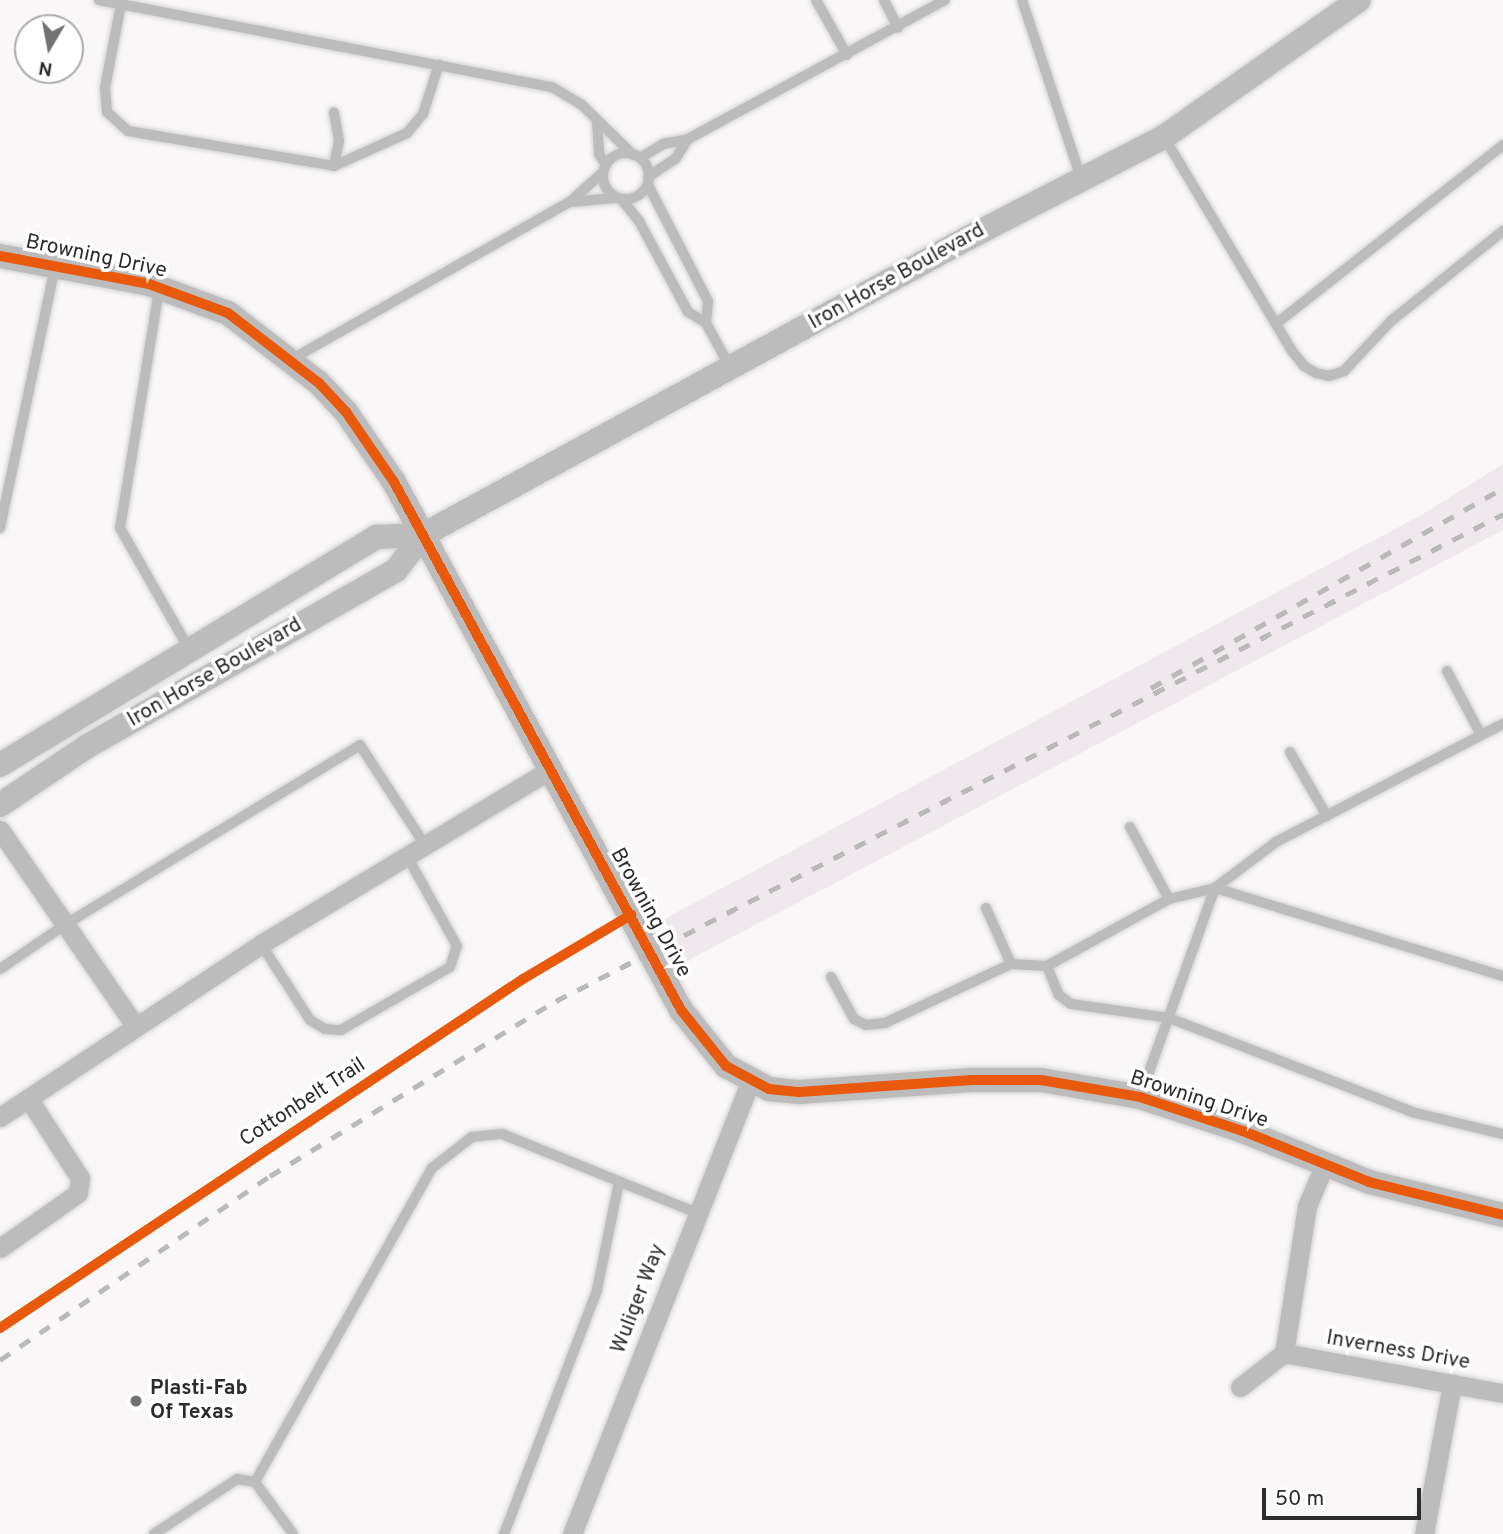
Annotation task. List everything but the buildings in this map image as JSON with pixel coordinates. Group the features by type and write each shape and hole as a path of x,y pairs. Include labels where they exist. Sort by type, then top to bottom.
{"street":[{"name":"Iron Horse Boulevard","path":"0,805 86,747 396,570 423,535 1081,178 1164,137 1348,3"},
{"name":"Browning Drive","path":"0,256 160,288 228,313 290,359 346,412 394,482 681,1010 726,1066 750,1081 799,1092 972,1080 1041,1080 1140,1097 1243,1131 1324,1166 1503,1215"},
{"name":"Iron Horse Boulevard","path":"0,765 377,537 423,535"},
{"path":"0,1117 261,944 549,770"},
{"path":"0,830 136,1027"},
{"name":"Wuliger Way","path":"572,1534 750,1081"},
{"path":"0,1248 78,1193 80,1178 28,1098"},
{"path":"1240,1387 1284,1353 1307,1206 1324,1166"},
{"name":"Inverness Drive","path":"1284,1353 1503,1393"},
{"path":"1424,1534 1452,1384"}],"lane":[{"path":"99,0 552,87 582,105 597,122 621,139 637,156 708,302 706,323"},
{"path":"816,0 848,55"},
{"path":"884,0 898,28"},
{"path":"290,359 570,202 618,155 637,156 663,144 688,138 848,55 945,0"},
{"path":"1022,0 1081,178"},
{"path":"121,4 105,88 107,112 116,123 128,131 334,166 407,133 423,114 439,64"},
{"path":"334,112 339,141 334,166"},
{"path":"597,122 605,187 620,199 639,221 688,312 706,323 730,368"},
{"path":"1164,137 1304,366 1329,376 1344,372 1391,321 1503,231"},
{"path":"570,202 638,196 648,181 676,158 688,138"},
{"path":"1277,323 1503,145"},
{"path":"0,528 55,265"},
{"path":"160,288 120,528 189,649"},
{"path":"1447,671 1481,736"},
{"path":"831,977 853,1019 876,1025 1011,964 1047,966 1169,899 1215,888 1245,862 1503,724"},
{"path":"0,970 66,924 360,745 425,845"},
{"path":"1290,752 1327,816"},
{"path":"1130,827 1169,899"},
{"path":"261,944 310,1020 324,1029 341,1030 450,967 457,946 407,856"},
{"path":"1215,888 1503,976"},
{"path":"1140,1097 1215,888"},
{"path":"986,908 1011,964"},
{"path":"1047,966 1059,995 1071,1004 1169,1018 1412,1112 1501,1134"},
{"path":"255,1482 432,1168 472,1137 502,1134 698,1213"},
{"path":"504,1534 597,1290 619,1182"},
{"path":"154,1534 237,1479 255,1482 293,1534"}],"shaded area":[{"path":"1503,464 1503,530 687,961 664,919 1423,514"}],"railway":[{"path":"1151,688 1503,488"},
{"path":"0,1360 270,1176 556,1001 1503,514"}],"cycle path":[{"path":"0,256 149,284 228,313 319,383 346,412 394,482 681,1010 726,1066 769,1089 799,1092 972,1080 1041,1080 1140,1097 1243,1131 1369,1182 1503,1215"},
{"name":"Cottonbelt Trail","path":"0,1328 523,979 631,915"}],"place":[{"name":"Plasti-Fab Of Texas","path":"136,1401"}]}
